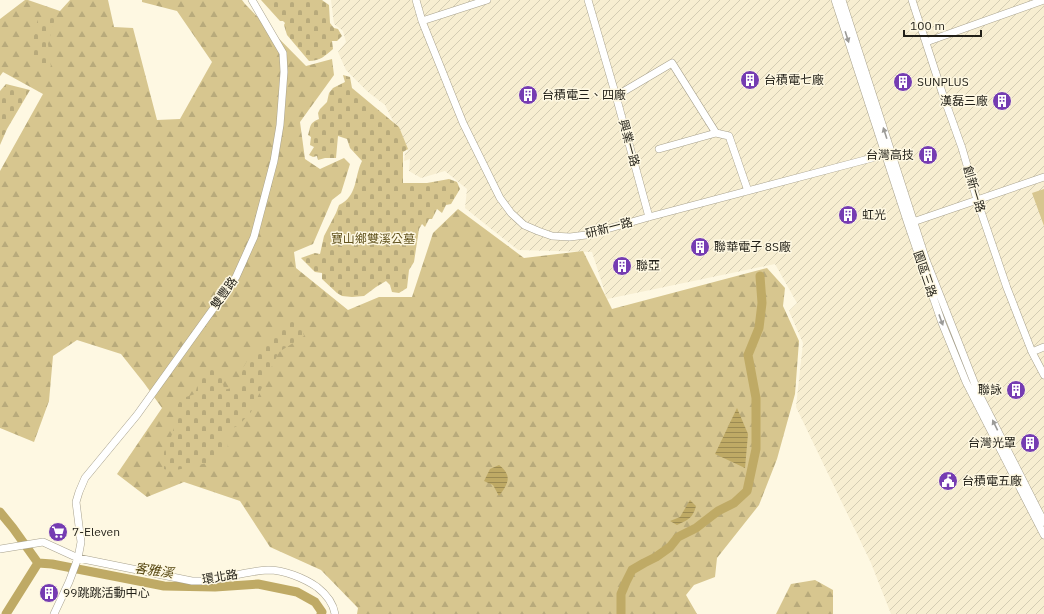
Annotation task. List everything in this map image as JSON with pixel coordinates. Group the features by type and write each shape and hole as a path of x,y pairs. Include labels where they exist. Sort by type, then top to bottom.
{"street":[{"name":"雙豐路","path":"54,614 78,558 80,542 76,502 85,478 137,415 236,277 254,237 274,160 280,125 284,72 283,53 252,0"},
{"name":"研新一路","path":"416,0 422,21 463,123 500,198 524,225 552,236 570,237 586,235 888,153"},
{"path":"422,21 487,0"},
{"name":"興業一路","path":"588,0 649,217"},
{"name":"園區三路","path":"835,0 888,153"},
{"name":"園區三路","path":"842,0 888,153 942,323 966,382 1044,535"},
{"name":"創新一路","path":"912,0 1007,288 1032,352 1044,375"},
{"path":"926,42 1044,0"},
{"path":"616,96 672,63 716,132"},
{"path":"659,149 716,132 729,136 748,191"},
{"path":"910,223 1044,177"},
{"name":"園區三路","path":"910,223 924,253 978,392 1044,522"},
{"path":"1032,352 1044,347"},
{"name":"環北路","path":"0,549 43,542 78,558 192,581 206,581 268,570 292,574 309,582 325,594 334,606 336,614"}],"shaded area":[{"path":"331,0 1044,0 1044,614 891,614 871,563 796,407 803,343 789,311 797,303 775,264 607,299 592,252 518,250 465,208 467,189 445,171 421,178 409,171 410,159 404,161 405,153 408,151 385,105 368,92 346,70 338,52 346,42 343,31 334,24"},
{"path":"737,408 748,434 745,468 715,454"},
{"path":"499,465 508,476 508,480 505,488 499,496 493,485 484,481 490,469"},
{"path":"690,500 696,506 692,516 677,525 670,521 680,517"}],"green space":[{"path":"25,0 60,11 70,0 108,0 114,27 133,28 157,120 180,119 212,62 177,11 142,2 142,0 242,0 306,66 332,59 334,75 300,122 305,159 320,169 344,158 350,164 341,193 332,200 313,244 294,252 296,268 348,310 379,297 412,297 433,233 458,209 524,258 583,251 612,309 767,268 785,288 783,306 799,341 795,394 777,459 759,505 717,558 715,577 694,585 686,595 697,614 357,614 358,608 321,570 270,547 240,501 184,482 147,497 117,474 162,408 121,354 77,340 53,356 49,401 34,442 0,428 0,171 43,94 3,72 0,76 0,19"},
{"path":"261,0 322,0 329,5 330,23 334,28 338,29 342,36 337,41 332,41 333,49 325,56 309,61 287,35 284,25 285,23 280,21"},
{"path":"39,17 55,18 48,44 51,67 42,68 31,55 31,40 35,34 35,28"},
{"name":"寶山鄉雙溪公墓","path":"343,75 350,77 352,88 399,127 408,149 403,152 403,183 427,183 449,179 457,182 460,189 451,204 446,205 442,213 437,209 432,219 429,219 425,227 422,224 419,229 414,262 409,270 407,288 399,293 392,292 390,285 386,281 364,296 342,296 322,279 322,273 315,272 301,258 315,253 320,254 324,236 339,205 349,197 353,191 362,161 350,148 347,139 338,136 336,158 325,158 318,160 317,156 313,157 309,155 314,147 310,145 311,137 308,135 311,125 319,119 318,113 327,102 329,93 333,88 345,82"},
{"path":"6,84 30,90 7,129 0,145 0,91"},
{"path":"1044,189 1044,226 1032,193"},
{"path":"289,316 300,322 304,336 279,352 251,412 239,425 227,431 224,435 228,446 224,454 207,463 172,471 164,469 164,452 176,422 180,399 195,394 202,369 221,371 224,390 239,386 243,368 251,354"},
{"path":"815,580 833,590 833,614 776,614 791,584"}],"waterway":[{"path":"621,614 621,594 632,570 656,557 670,547 678,537 696,528 718,511 734,503 747,491 756,449 756,398 748,355 759,328 762,303 760,276"},
{"name":"客雅溪","path":"0,512 38,563 52,564 164,586 215,587 258,584 297,592 315,602 322,612 321,614"},
{"path":"6,614 38,563"}],"place":[{"name":"台積電七廠","path":"750,80"},
{"name":"SUNPLUS","path":"903,82"},
{"name":"台積電三、四廠","path":"528,95"},
{"name":"漢磊三廠","path":"1002,101"},
{"name":"台灣高技","path":"928,155"},
{"name":"虹光","path":"848,215"},
{"name":"聯華電子 8S廠","path":"700,247"},
{"name":"聯亞","path":"622,266"},
{"name":"聯詠","path":"1016,390"},
{"name":"台灣光罩","path":"1030,443"},
{"name":"台積電五廠","path":"948,481"},
{"name":"7-Eleven","path":"58,532"},
{"name":"99跳跳活動中心","path":"49,593"}]}
